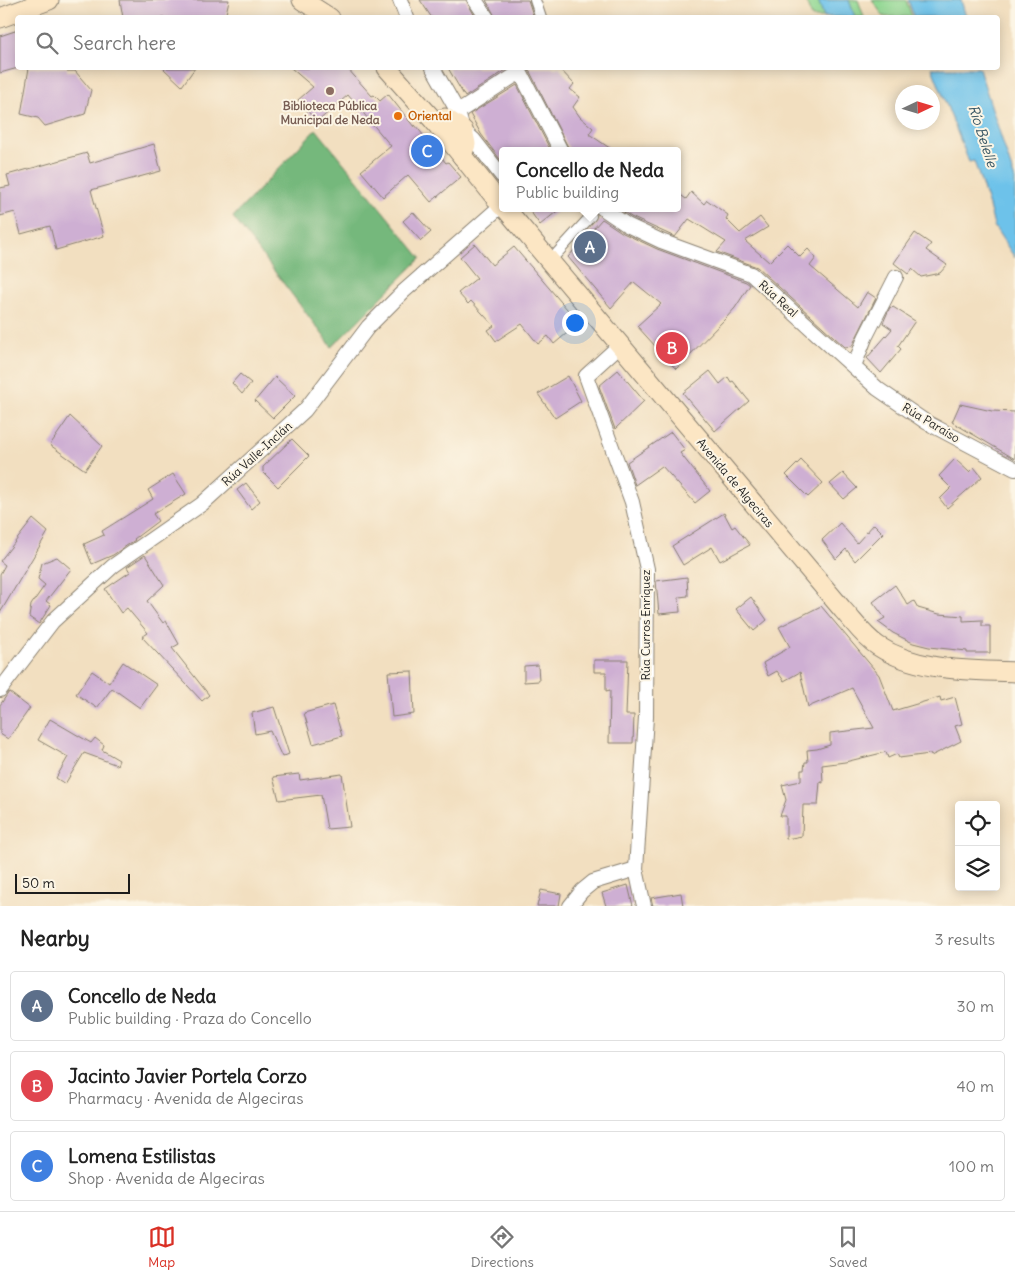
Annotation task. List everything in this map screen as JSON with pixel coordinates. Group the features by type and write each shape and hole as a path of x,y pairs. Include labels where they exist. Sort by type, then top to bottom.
{"main road":[{"path":"302,0 325,15"},
{"path":"0,18 45,1"},
{"name":"Avenida de Algeciras","path":"388,70 434,122 456,127 462,156 499,201"},
{"name":"Avenida de Algeciras","path":"508,212 843,610 876,645 893,655 936,667 958,670 1015,672"}],"street":[{"path":"400,0 406,15"},
{"path":"475,0 485,15"},
{"path":"535,0 540,15"},
{"path":"434,70 456,127 474,140 499,172"},
{"path":"456,127 519,70 559,147"},
{"name":"Rúa Valle-Inclán","path":"0,690 53,621 113,566 202,504 305,410 368,327 403,292 499,209"},
{"path":"549,262 596,212"},
{"name":"Rúa Real","path":"596,212 662,241 751,274 854,366"},
{"path":"854,366 865,338 896,277"},
{"name":"Rúa Curros Enríquez","path":"620,345 586,376 632,502 647,569 646,717 636,869"},
{"name":"Rúa Paraíso","path":"854,366 878,389 926,422 1015,470"},
{"path":"570,906 582,891 593,882 636,869 644,906"}],"green space":[{"path":"805,0 858,0 863,15 811,15"},
{"path":"872,0 906,0 911,15 883,15"},
{"path":"316,129 421,258 332,347 233,217"}],"water":[{"path":"818,0 849,0 854,15 823,15"},
{"path":"908,0 961,0 965,15 913,15"},
{"name":"Río Belelle","path":"933,70 980,70 1015,180 1015,258 994,226 974,161 969,162"}],"building":[{"path":"120,0 229,0 226,15 122,15"},
{"path":"420,0 466,0 474,15 430,15"},
{"path":"486,0 528,0 533,15 494,15"},
{"path":"15,31 15,69 0,73 0,36"},
{"path":"29,70 75,71 91,90 85,114 45,126 38,118 21,114"},
{"path":"165,70 194,70 182,86"},
{"path":"293,70 349,70 372,96 374,95 380,101 388,94 414,127 415,125 446,163 448,162 461,177 431,202 408,175 383,197 361,171 391,146 348,95 317,122 298,100 313,87"},
{"path":"449,70 506,70 465,97"},
{"path":"529,70 561,70 574,84 570,89 580,97 573,107 580,117 593,128 589,134 608,147 568,147"},
{"path":"517,85 549,147 499,147 499,158 481,134 470,114"},
{"path":"154,144 161,171 91,190 104,236 56,250 50,226 21,234 15,212 0,216 0,188 10,186 7,175 87,153 90,163"},
{"path":"691,192 704,204 707,200 728,215 726,219 740,233 760,217 768,227 745,241 769,262 787,244 800,257 808,249 816,258 810,266 858,307 867,292 876,298 852,346 845,347 757,267 717,252 726,242 689,219 675,237 624,212 681,212 681,195 686,199"},
{"path":"413,212 431,232 421,241 403,221"},
{"path":"531,212 556,212 540,225"},
{"path":"602,219 623,233 657,249 750,285 735,308 676,369 637,326 661,304 634,282 611,308 568,257"},
{"path":"915,233 931,244 926,250 947,265 940,273 921,277 912,269 908,274 894,263"},
{"path":"475,244 492,265 514,247 579,323 554,344 548,336 538,344 522,324 496,341 488,330 494,326 471,301 468,304 458,293 477,278 460,257"},
{"path":"890,307 915,321 898,346 901,349 881,373 867,358 892,329 883,323"},
{"path":"618,370 644,401 615,429 599,386"},
{"path":"710,371 720,384 728,377 749,401 715,431 683,393"},
{"path":"240,374 251,383 242,394 232,383"},
{"path":"568,376 581,401 555,418 538,394"},
{"path":"275,377 295,396 273,418 255,401"},
{"path":"960,404 992,411 1015,412 1015,459 952,422"},
{"path":"70,416 102,446 85,470 50,445"},
{"path":"671,432 685,450 680,453 710,491 695,503 662,466 635,485 627,462"},
{"path":"292,439 309,456 278,487 263,472 263,467"},
{"path":"955,459 969,472 974,467 982,477 947,508 940,499 951,488 939,476"},
{"path":"801,460 823,483 808,497 786,475"},
{"path":"843,473 857,488 844,499 830,484"},
{"path":"173,474 186,494 153,514 158,521 135,540 113,555 92,564 84,544 104,535 102,531 153,499 148,490"},
{"path":"246,483 260,501 251,509 237,490"},
{"path":"724,513 732,528 735,526 750,545 720,561 712,547 683,565 672,546"},
{"path":"33,519 48,532 0,613 0,574 5,565 0,561"},
{"path":"840,523 857,543 874,524 883,533 855,561 846,549 836,559 822,540"},
{"path":"145,555 164,585 147,601 163,623 166,621 179,644 172,648 209,695 202,701 142,637 148,633 127,608 121,613 105,589 130,572 127,567"},
{"path":"57,557 71,569 46,601 51,605 39,624 29,617 31,605 45,585 38,579 42,563"},
{"path":"687,577 688,596 679,597 680,612 659,614 656,581"},
{"path":"895,585 908,605 914,601 918,608 939,614 963,616 963,621 982,620 982,626 990,626 990,653 967,653 967,651 929,647 913,643 893,633 878,622 885,618 873,602"},
{"path":"751,597 767,620 754,631 736,609"},
{"path":"821,606 879,675 893,711 940,697 941,701 955,697 962,724 955,726 961,741 931,756 930,754 899,758 897,754 888,758 886,752 845,762 822,765 823,783 820,782 818,805 803,805 802,836 786,839 786,816 780,816 786,800 782,785 801,781 801,770 804,770 805,762 808,762 807,750 830,745 830,733 874,728 852,688 808,707 800,672 784,681 777,671 768,676 763,663 790,647 779,627"},
{"path":"594,660 628,660 626,715 634,715 633,743 609,743 610,690 606,691 606,672 594,672"},
{"path":"123,662 157,685 140,708 112,688 97,708 76,694 92,671 109,683"},
{"path":"538,665 539,681 524,682 524,666"},
{"path":"412,671 414,714 392,717 388,672"},
{"path":"9,692 30,708 8,739 0,734 0,705"},
{"path":"333,705 342,736 313,744 304,713"},
{"path":"274,707 289,754 282,757 270,731 255,734 252,713"},
{"path":"50,719 91,743 95,738 104,745 102,750 119,760 117,765 84,753 65,784 56,778 68,757 38,740"},
{"path":"299,774 300,780 342,774 350,827 327,829 321,795 279,800 273,777"},
{"path":"628,885 633,906 606,906 602,893"},
{"path":"541,890 561,894 559,906 537,906"},
{"path":"681,893 683,906 653,906 651,898"}],"place":[{"name":"Biblioteca Pública Municipal de Neda","path":"330,91"},
{"name":"Oriental","path":"398,116"},
{"name":"Lomena Estilistas","path":"427,151"},
{"name":"Concello de Neda","path":"590,247"},
{"name":"Jacinto Javier Portela Corzo","path":"672,348"}]}
